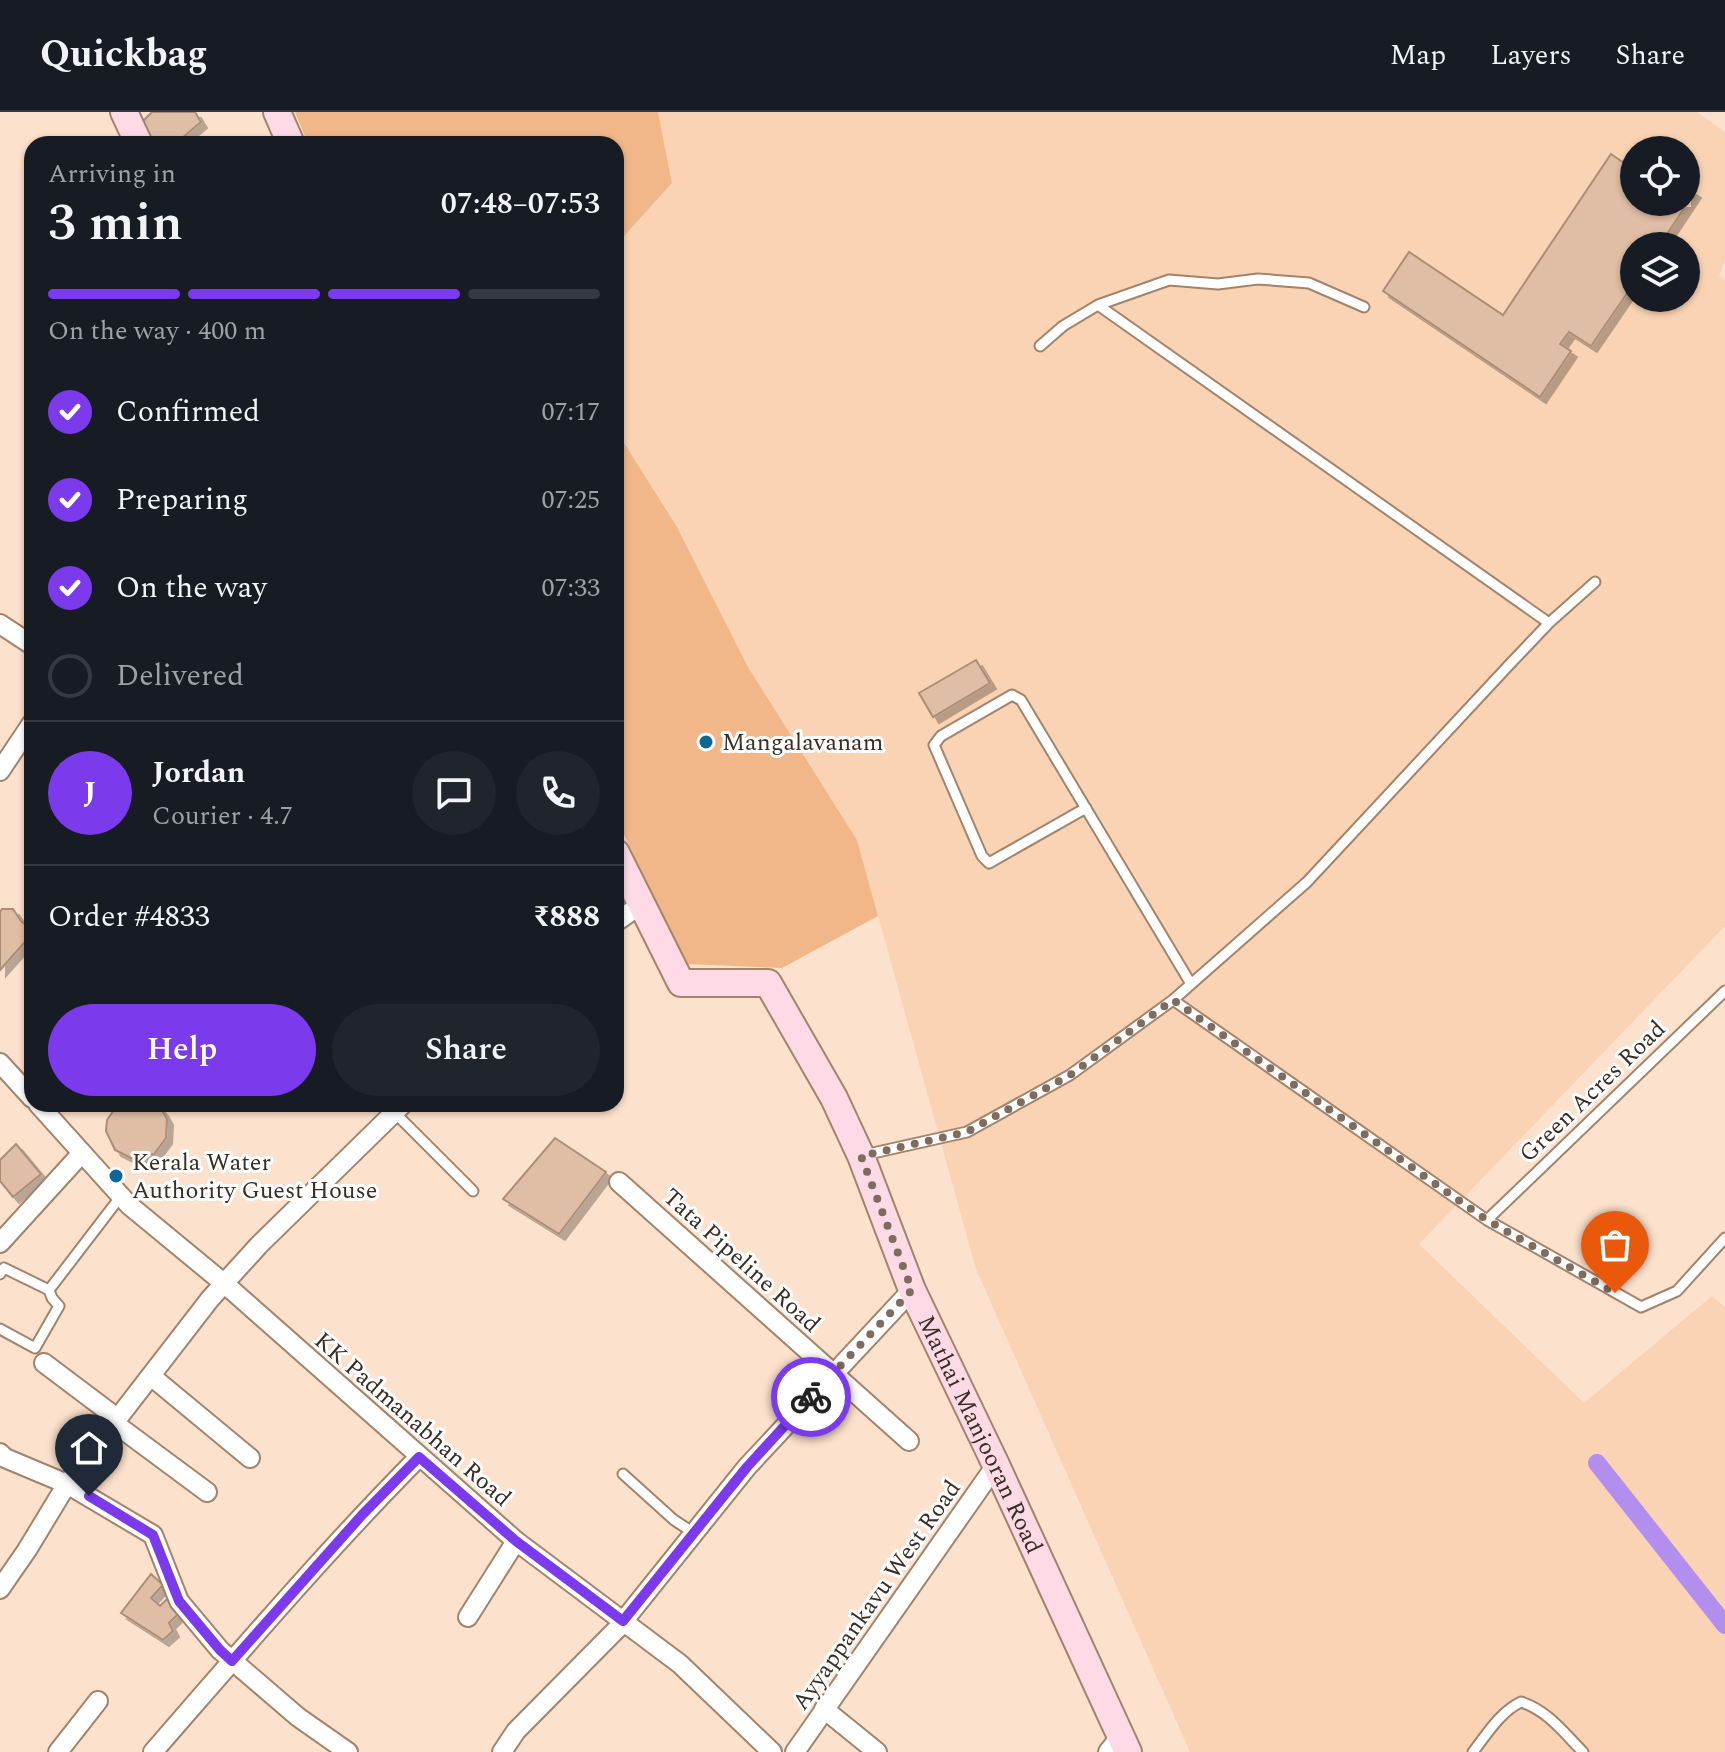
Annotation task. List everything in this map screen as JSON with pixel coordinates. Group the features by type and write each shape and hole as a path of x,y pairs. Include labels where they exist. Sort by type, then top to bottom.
{"street":[{"path":"124,112 135,136"},
{"path":"277,112 288,136"},
{"path":"0,624 24,640"},
{"path":"0,771 24,735"},
{"name":"Mathai Manjooran Road","path":"624,870 681,983 768,983 834,1098 861,1156 912,1290 996,1465 1119,1747"},
{"path":"624,916 640,905"},
{"path":"0,1063 24,1089"},
{"name":"KK Padmanabhan Road","path":"45,1112 121,1196 207,1272 225,1284 516,1541 680,1664 772,1752"},
{"path":"0,1589 67,1484 210,1299 259,1245 394,1112"},
{"path":"0,1243 82,1153"},
{"name":"Tata Pipeline Road","path":"619,1182 909,1441"},
{"path":"502,1752 516,1731 623,1621 747,1467 912,1290"},
{"path":"44,1363 207,1492"},
{"path":"151,1376 250,1458"},
{"path":"0,1453 5,1458 67,1484 153,1535 179,1601 220,1650 298,1717 348,1752"},
{"path":"153,1752 362,1515 419,1457"},
{"name":"Ayyappankavu West Road","path":"795,1752 996,1465"},
{"path":"468,1617 516,1541"},
{"path":"58,1752 98,1701"},
{"path":"824,1709 877,1752"}],"lane":[{"path":"1040,346 1063,326 1098,305 1169,280 1218,284 1258,279 1309,283 1364,307"},
{"path":"1098,305 1549,623"},
{"path":"861,1156 967,1132 1070,1075 1173,1000 1307,882 1549,623 1595,582"},
{"path":"1086,808 989,863 982,856 934,745 941,736 1012,695 1021,700 1086,808 1191,984"},
{"name":"Green Acres Road","path":"1487,1220 1725,991"},
{"path":"1173,1000 1487,1220 1641,1307 1677,1291 1725,1238"},
{"path":"402,1112 473,1191"},
{"path":"49,1290 121,1196"},
{"path":"0,1274 4,1268 49,1290 59,1306 35,1348 0,1329"},
{"path":"623,1474 674,1520 694,1533"},
{"path":"1473,1752 1501,1716 1521,1702 1548,1716 1583,1752"}],"shaded area":[{"path":"295,112 658,112 672,183 624,236 624,136 305,136"},
{"path":"658,112 1697,112 1725,132 1725,260 1719,276 1725,280 1725,926 1419,1244 1584,1403 1712,1296 1725,1307 1725,1752 1190,1752 976,1269 857,840 748,667 677,527 624,443 624,236 672,183"},
{"name":"Mangalavanam","path":"624,443 677,527 748,667 857,840 878,916 782,968 686,964 624,835"}],"building":[{"path":"152,112 195,112 201,122 184,136 148,136 141,123"},
{"path":"1611,154 1620,160 1620,216 1679,216 1668,232 1620,232 1620,304 1591,346 1569,332 1560,344 1571,351 1540,397 1383,291 1409,252 1503,315"},
{"path":"976,660 990,683 933,717 919,693"},
{"path":"2,909 13,909 24,923 24,943 0,970"},
{"path":"112,1112 163,1112 167,1119 166,1138 154,1154 133,1159 115,1150 106,1131 107,1120"},
{"path":"555,1138 606,1172 559,1234 503,1199"},
{"path":"16,1144 41,1174 13,1197 0,1181 0,1160"},
{"path":"151,1574 163,1585 151,1598 160,1606 169,1597 174,1603 171,1606 178,1614 169,1623 173,1631 163,1640 121,1613"}],"waterway":[{"path":"1597,1463 1725,1625"}],"way so far":[{"path":"811,1397 912,1290 861,1156 967,1132 1070,1075 1173,1000 1487,1220 1615,1293"}],"place":[{"name":"Mangalavanam","path":"706,742"},
{"name":"Kerala Water Authority Guest House","path":"116,1176"}],"route":[{"path":"89,1496 153,1535 179,1601 232,1661 362,1515 419,1457 516,1541 623,1621 747,1467 811,1397"}]}
